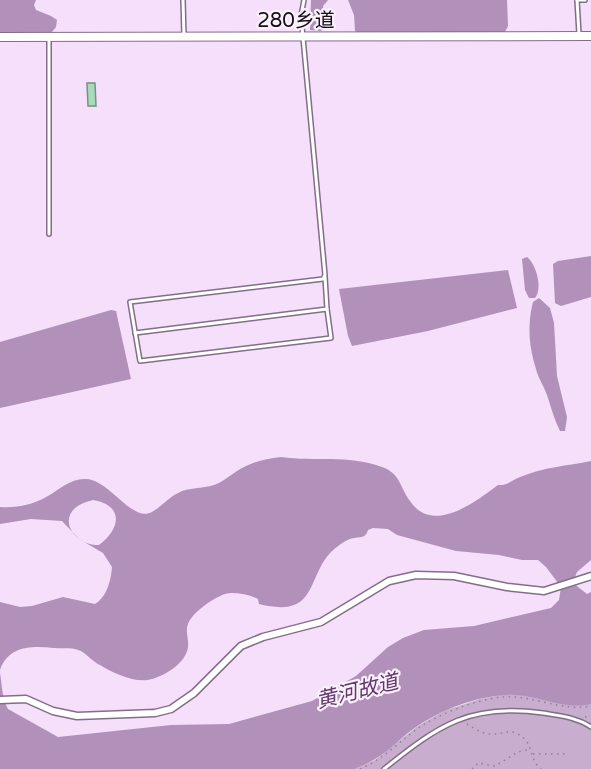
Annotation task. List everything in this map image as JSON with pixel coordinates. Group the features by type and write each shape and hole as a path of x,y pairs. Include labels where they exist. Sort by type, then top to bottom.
{"street":[{"name":"280乡道","path":"0,37 591,36"},
{"path":"0,700 26,699 53,711 77,716 155,713 171,709 194,693 241,646 263,636 321,622 389,582 416,575 454,576 537,591 556,589 591,576"}],"lane":[{"path":"183,0 184,36"},
{"path":"304,0 302,16 331,338 141,362 130,302 318,280 323,279 325,275"},
{"path":"579,36 577,0 585,0"},
{"path":"49,37 49,234"},
{"path":"135,333 327,309"},
{"path":"384,769 440,729 474,714 494,710 521,710 575,718 591,727"}],"path":[{"path":"460,719 478,731 488,734 511,731 516,733 528,742 537,766 541,769"},
{"path":"472,769 478,763 495,766 518,752 531,748"},
{"path":"532,754 568,754"}],"shaded area":[{"path":"506,694 535,696 574,705 591,704 591,769 355,769 375,760 418,726 444,711 480,699"}],"water":[{"path":"0,0 36,0 34,5 36,10 57,20 56,27 52,32 0,32"},
{"path":"311,0 328,0 323,6 325,27 321,31 310,30"},
{"path":"348,0 507,0 508,26 505,32 358,33 355,31 354,15"},
{"path":"591,256 591,297 561,306 555,303 553,264 558,261"},
{"path":"527,257 537,276 538,288 535,298 529,298 525,290 522,259"},
{"path":"508,270 517,308 428,331 352,346 339,289"},
{"path":"539,298 550,308 554,323 557,376 567,417 565,431 560,431 537,372 532,352 530,319 533,302"},
{"path":"111,310 116,311 131,379 0,408 0,342"},
{"name":"黄河故道","path":"281,457 343,459 382,467 393,473 419,511 430,515 454,512 498,485 507,484 517,478 547,469 591,461 591,560 577,572 573,583 587,594 591,592 591,704 570,705 516,695 494,696 471,701 429,719 381,755 355,769 0,769 0,673 3,696 8,709 58,737 171,725 229,724 312,701 356,676 388,647 424,630 474,626 551,608 559,600 561,587 538,560 456,551 397,535 388,529 373,528 363,536 348,540 331,552 299,603 290,606 266,606 259,604 258,599 252,596 231,593 206,604 188,624 188,647 183,659 167,673 154,678 136,680 123,676 97,664 81,651 38,647 15,652 4,662 0,670 0,602 20,607 63,597 95,604 105,593 112,567 103,553 79,539 75,535 89,544 99,545 112,532 116,518 110,507 93,500 72,511 69,519 74,533 62,521 31,519 0,524 0,507 31,504 71,482 86,479 104,486 129,507 144,514 152,512 182,491 214,485 248,465"}],"building":[{"path":"87,83 95,83 96,106 88,106"}]}
